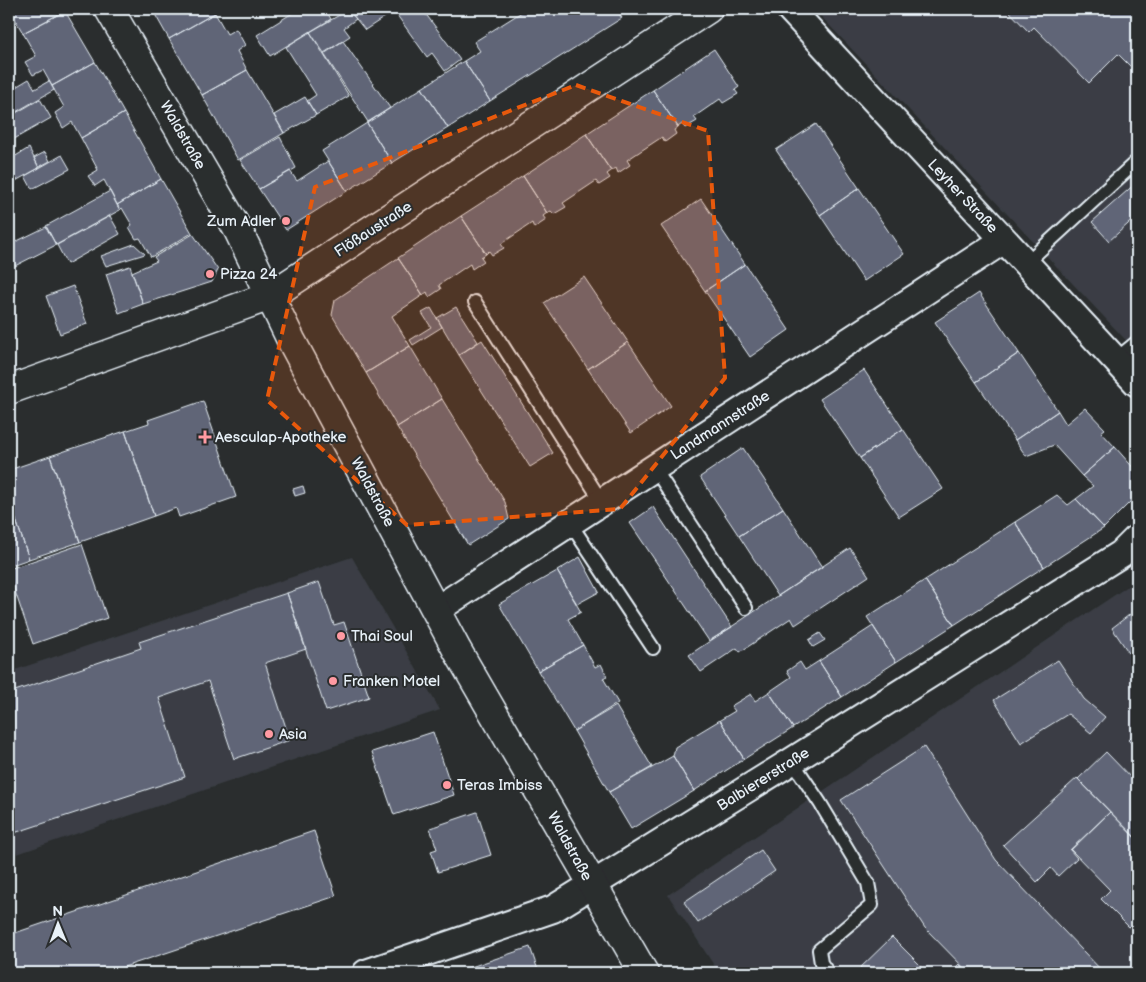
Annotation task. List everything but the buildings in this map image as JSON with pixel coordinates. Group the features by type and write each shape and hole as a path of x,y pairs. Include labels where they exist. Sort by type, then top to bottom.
{"street":[{"name":"Waldstraße","path":"108,9 238,230 298,354 457,650 644,973"},
{"name":"Flößaustraße","path":"9,390 270,296 708,9"},
{"name":"Leyher Straße","path":"790,9 1025,264 1137,382"},
{"name":"Landmannstraße","path":"436,610 1004,240"},
{"name":"Balbiererstraße","path":"366,973 553,909 1121,554 1137,538"}],"lane":[{"path":"1025,264 1137,161"},
{"path":"474,302 602,502"},
{"path":"1115,360 1137,342"},
{"path":"654,468 746,608"},
{"path":"570,523 653,648"},
{"path":"792,761 820,803 868,883 872,904 819,950 821,963 828,973"}],"highlighted area":[{"path":"576,85 708,131 725,378 620,509 407,525 267,400 315,187"}],"shaded area":[{"path":"814,9 1137,9 1137,352"},
{"path":"352,557 440,710 17,854 9,828 9,672"},
{"path":"1137,580 1137,973 719,973 668,895"}],"place":[{"name":"Zum Adler","path":"286,221"},
{"name":"Pizza 24","path":"210,274"},
{"name":"Aesculap-Apotheke","path":"205,437"},
{"name":"Thai Soul","path":"341,636"},
{"name":"Franken Motel","path":"333,681"},
{"name":"Asia","path":"269,734"},
{"name":"Teras Imbiss","path":"447,785"}]}
